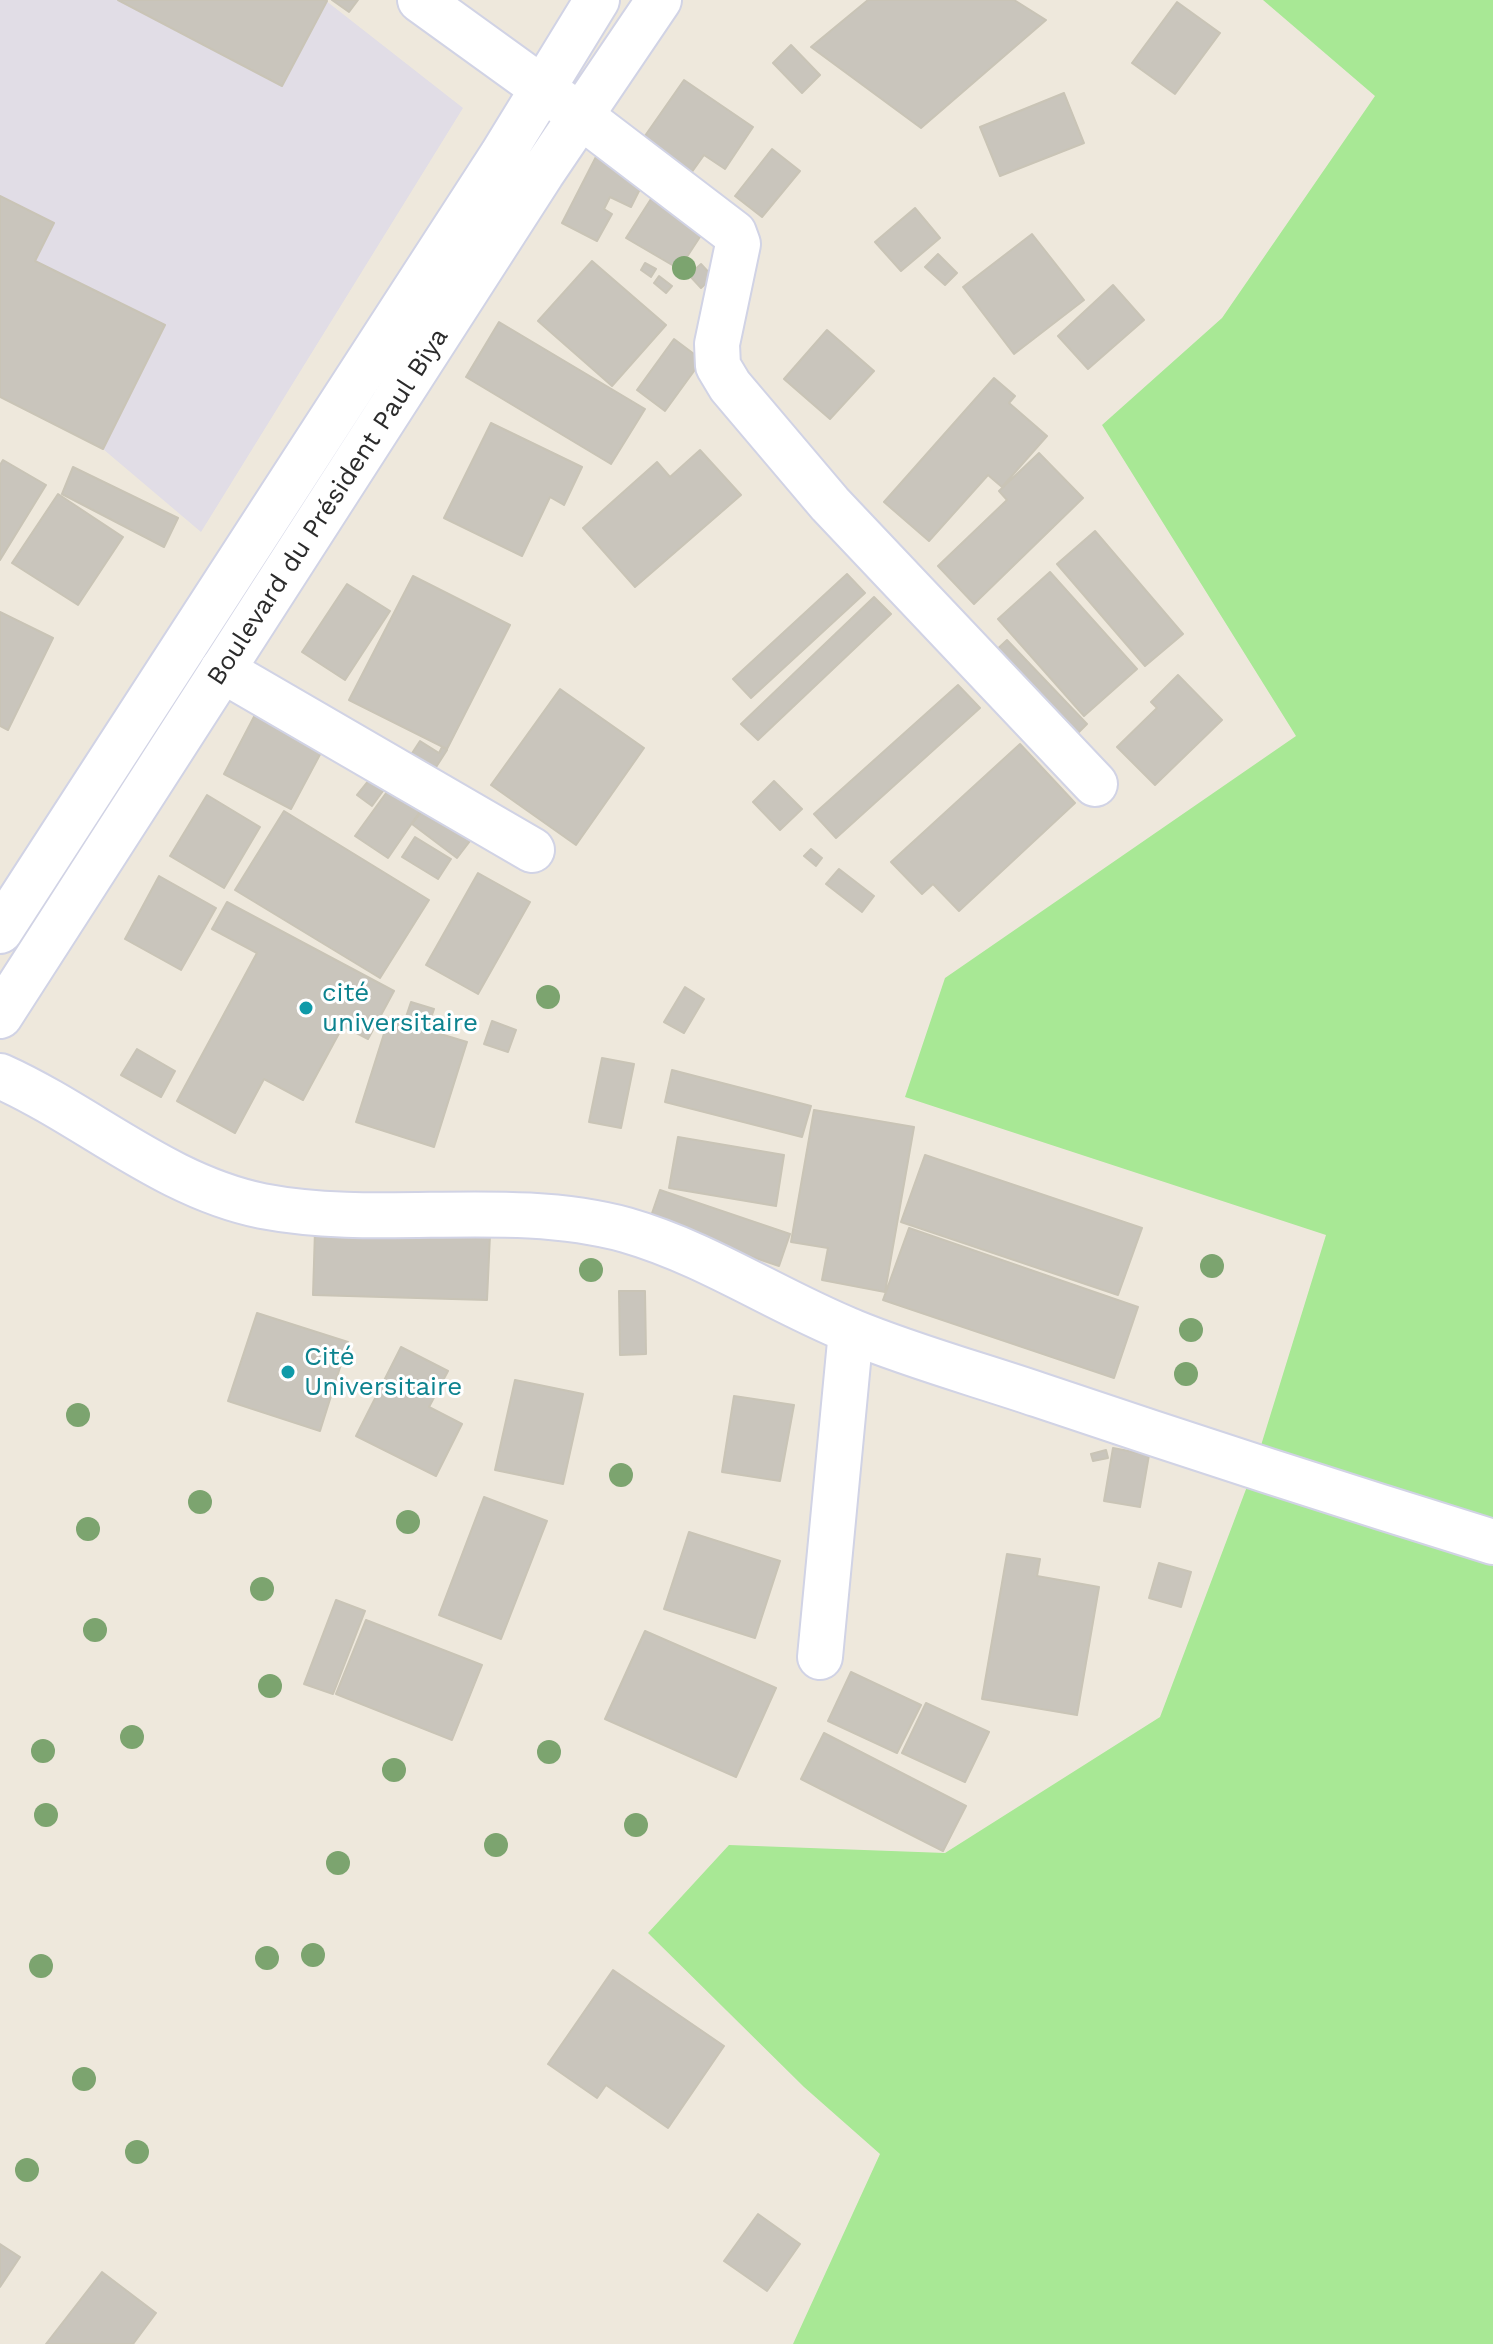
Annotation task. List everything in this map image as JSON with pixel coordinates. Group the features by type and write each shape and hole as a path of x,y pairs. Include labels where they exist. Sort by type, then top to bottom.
{"street":[{"path":"420,0 582,117 734,233 738,244 717,344 718,366 730,386 830,504 1095,784"},
{"name":"Boulevard du Président Paul Biya","path":"0,931 597,0"},
{"name":"Boulevard du Président Paul Biya","path":"0,1016 542,173 659,0"},
{"path":"222,670 532,850"},
{"path":"0,1076 175,1176 257,1205 311,1212 539,1215 588,1221 691,1253 851,1331 1254,1468 1493,1542"},
{"path":"820,1657 851,1331"}],"shaded area":[{"path":"0,0 325,0 463,108 201,532 103,449 0,397"}],"green space":[{"path":"1263,0 1493,0 1493,2344 793,2344 880,2154 804,2087 648,1933 729,1845 945,1853 1160,1717 1254,1468 1326,1235 905,1097 945,978 1296,736 1102,425 1222,318 1375,96"}],"building":[{"path":"118,0 325,0 327,1 282,86"},
{"path":"332,0 358,0 349,12"},
{"path":"868,0 1014,0 1046,20 921,128 811,47"},
{"path":"1177,2 1220,33 1175,94 1132,63"},
{"path":"791,45 820,75 802,93 773,63"},
{"path":"684,80 753,127 725,169 704,155 689,176 640,143"},
{"path":"1064,93 1084,143 1000,176 980,127"},
{"path":"600,149 648,173 631,207 610,197 604,209 612,214 597,241 562,223"},
{"path":"772,149 800,171 762,217 735,196"},
{"path":"658,188 711,220 679,269 626,238"},
{"path":"0,196 54,223 35,261 165,325 103,449 0,397"},
{"path":"915,208 940,238 901,271 875,242"},
{"path":"1032,234 1084,300 1014,354 963,287"},
{"path":"938,254 957,273 945,285 925,267"},
{"path":"592,261 666,325 612,386 538,321"},
{"path":"645,263 656,269 651,277 641,270"},
{"path":"701,264 713,277 701,288 689,275"},
{"path":"659,276 672,286 666,293 654,283"},
{"path":"1113,285 1144,320 1088,369 1058,336"},
{"path":"499,322 645,409 611,464 466,377"},
{"path":"827,330 874,371 830,419 784,379"},
{"path":"674,339 702,360 665,411 637,390"},
{"path":"994,378 1015,396 1009,403 1047,436 1002,487 988,475 929,541 884,502"},
{"path":"491,423 582,467 564,505 550,497 522,556 444,518"},
{"path":"700,450 741,495 635,587 583,528 657,462 670,477"},
{"path":"1039,453 1083,498 974,604 938,566 1007,500 999,491"},
{"path":"3,460 46,485 0,560 0,465"},
{"path":"73,467 178,518 164,547 62,494"},
{"path":"58,494 123,537 78,605 12,563"},
{"path":"1095,531 1183,634 1145,666 1057,564"},
{"path":"1050,572 1137,669 1084,716 998,619"},
{"path":"847,574 865,593 751,698 733,679"},
{"path":"413,576 510,625 447,749 349,700"},
{"path":"347,584 390,611 345,680 302,652"},
{"path":"874,597 891,614 758,740 741,724"},
{"path":"0,612 53,638 8,730 0,726"},
{"path":"1007,640 1087,724 1072,739 992,654"},
{"path":"1178,675 1222,720 1155,785 1117,747 1157,708 1151,702"},
{"path":"958,685 980,708 836,838 814,814"},
{"path":"560,689 644,748 576,845 491,785"},
{"path":"257,711 324,747 291,809 224,774"},
{"path":"420,741 439,753 442,747 447,750 431,775 407,761"},
{"path":"1020,744 1075,803 959,911 933,884 922,894 891,862"},
{"path":"374,774 388,784 372,806 357,795"},
{"path":"774,781 802,809 780,830 753,802"},
{"path":"389,789 421,810 388,858 355,836"},
{"path":"207,795 260,827 224,888 170,856"},
{"path":"425,807 470,841 457,858 412,824"},
{"path":"284,811 429,900 380,978 235,890"},
{"path":"415,837 451,859 438,879 402,857"},
{"path":"811,849 822,858 816,866 804,856"},
{"path":"839,869 874,896 862,912 826,884"},
{"path":"478,873 530,902 478,994 426,965"},
{"path":"159,876 216,908 181,970 125,939"},
{"name":"cité universitaire","path":"227,902 394,991 368,1039 343,1026 303,1100 264,1079 235,1133 177,1101 257,953 212,929"},
{"path":"685,987 704,999 684,1033 664,1022"},
{"path":"411,1002 434,1009 427,1030 467,1042 434,1147 356,1122 389,1018 404,1023"},
{"path":"492,1021 516,1030 508,1052 484,1044"},
{"path":"137,1049 175,1071 161,1097 121,1075"},
{"path":"602,1058 634,1064 621,1128 589,1122"},
{"path":"672,1070 811,1106 802,1137 665,1102"},
{"path":"814,1110 914,1127 885,1292 822,1280 828,1248 791,1242"},
{"path":"678,1137 784,1155 776,1206 669,1188"},
{"path":"925,1155 1142,1228 1118,1295 901,1222"},
{"path":"660,1190 790,1234 779,1266 649,1222"},
{"path":"909,1228 1138,1307 1114,1378 883,1300"},
{"name":"cité universitaire","path":"315,1230 490,1235 487,1300 313,1295"},
{"path":"619,1291 645,1291 646,1354 620,1355"},
{"name":"Cité Universitaire","path":"257,1313 348,1342 320,1431 228,1401"},
{"path":"401,1347 448,1371 429,1407 462,1424 436,1476 356,1436"},
{"name":"Cité Universitaire","path":"515,1380 583,1394 563,1484 495,1470"},
{"path":"734,1396 794,1405 780,1481 722,1472"},
{"path":"1113,1448 1149,1455 1140,1507 1104,1501"},
{"path":"1106,1450 1108,1458 1093,1461 1091,1454"},
{"path":"484,1497 547,1521 501,1639 439,1615"},
{"path":"689,1532 780,1561 755,1638 664,1609"},
{"path":"1007,1554 1040,1559 1037,1576 1099,1587 1077,1715 982,1699"},
{"path":"1159,1563 1191,1572 1181,1607 1149,1598"},
{"path":"336,1600 365,1611 333,1694 304,1684"},
{"path":"366,1620 482,1665 452,1740 336,1694"},
{"path":"645,1631 776,1688 736,1777 605,1719"},
{"path":"851,1672 921,1705 897,1753 828,1721"},
{"path":"926,1703 989,1732 965,1782 902,1753"},
{"path":"824,1733 966,1806 943,1851 801,1779"},
{"path":"613,1970 724,2046 668,2128 606,2085 597,2098 548,2064"},
{"path":"758,2214 800,2244 767,2291 724,2261"},
{"path":"0,2244 20,2257 0,2287"},
{"path":"102,2272 156,2313 133,2344 46,2344"}],"place":[{"name":"cité universitaire","path":"306,1008"},
{"name":"Cité Universitaire","path":"288,1372"}]}
